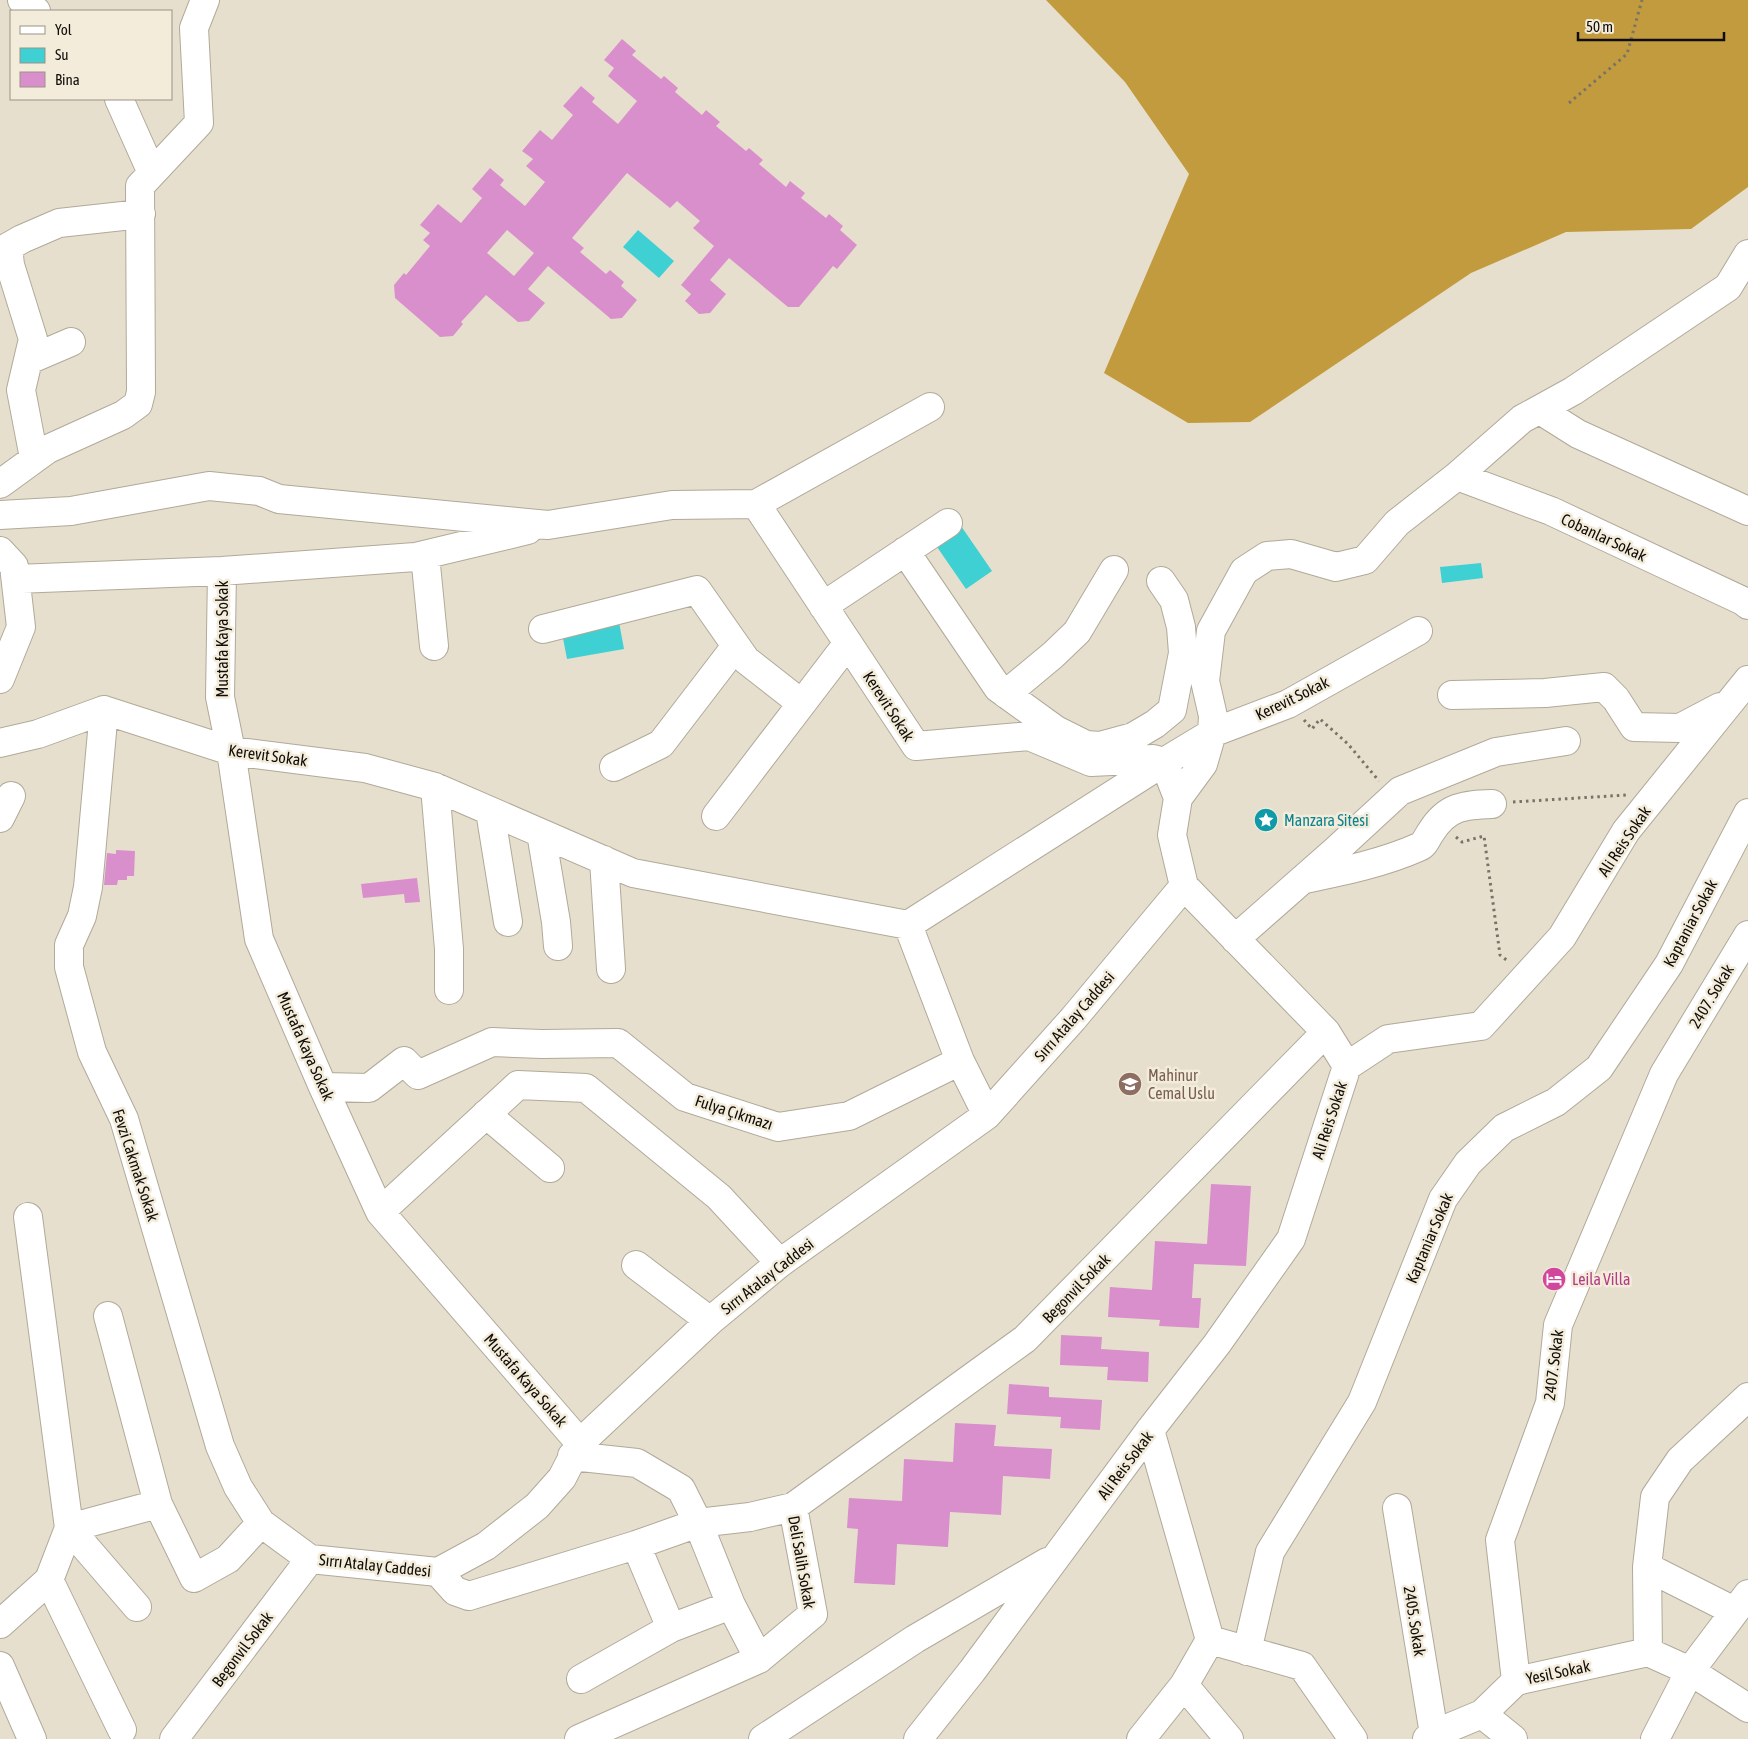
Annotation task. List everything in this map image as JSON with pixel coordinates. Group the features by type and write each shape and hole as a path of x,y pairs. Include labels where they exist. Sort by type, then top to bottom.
{"street":[{"path":"22,0 35,10"},
{"path":"0,484 48,449 123,415 138,404 141,392 140,186 199,123 194,28 204,0"},
{"path":"119,100 152,173"},
{"path":"34,458 20,390 33,339 10,265 8,247 59,223 141,214"},
{"path":"1347,1066 1326,1032 1184,886 1172,835 1178,798 1203,764 1212,734 1213,716 1205,681 1211,631 1244,571 1267,556 1291,554 1336,567 1365,560 1397,523 1457,476 1522,419 1573,392 1728,287 1748,254"},
{"path":"28,360 70,342"},
{"path":"16,579 222,571 415,557 548,525 672,506 756,504 930,407"},
{"path":"1540,410 1578,434 1748,512"},
{"name":"Cobanlar Sokak","path":"1457,476 1551,512 1748,605"},
{"path":"0,515 71,511 208,486 259,491 279,499 548,525"},
{"name":"Kerevit Sokak","path":"756,504 916,746 1029,736 1091,762 1153,759 1164,762"},
{"path":"823,606 948,523"},
{"path":"0,551 14,566 20,627 0,680"},
{"path":"905,551 998,688 1056,730 1086,745 1100,746 1133,737 1155,724 1172,710 1183,653 1181,627 1174,600 1161,581"},
{"path":"425,555 434,646"},
{"path":"1006,694 1053,655 1077,632 1114,570"},
{"name":"Mustafa Kaya Sokak","path":"222,571 220,697 231,752 259,939 380,1212 576,1450"},
{"path":"543,629 697,590 746,660 802,704"},
{"name":"Kerevit Sokak","path":"104,710 231,752 365,768 435,787 633,873 908,925 1164,762 1212,734 1288,704 1418,631"},
{"path":"716,816 848,643"},
{"path":"614,767 662,744 736,646"},
{"name":"Ali Reis Sokak","path":"918,1739 972,1671 1150,1430 1218,1344 1291,1239 1347,1066 1388,1039 1481,1026 1562,937 1626,831 1748,680"},
{"path":"1452,695 1545,693 1604,687 1616,699 1634,727 1656,728 1680,728 1730,702"},
{"path":"0,742 38,734 104,710"},
{"name":"Fevzi Cakmak Sokak","path":"104,710 88,887 82,916 69,945 69,967 92,1052 124,1119 220,1446 238,1487 262,1523 310,1559"},
{"path":"1172,710 1212,734"},
{"path":"1235,939 1400,791 1496,752 1566,741"},
{"path":"1164,762 1178,798"},
{"path":"435,787 449,949 449,990"},
{"path":"1303,879 1362,868 1422,846 1435,824 1450,810 1467,804 1492,804"},
{"path":"490,811 508,922"},
{"name":"Kaptaniar Sokak","path":"1247,1651 1270,1552 1362,1402 1443,1199 1468,1163 1504,1128 1556,1102 1599,1068 1669,964 1748,813"},
{"path":"542,833 558,946"},
{"path":"604,860 611,969"},
{"name":"Sırrı Atalay Caddesi","path":"310,1559 438,1572 486,1546 537,1506 562,1478 576,1450 710,1321 780,1263 987,1115 1073,1019 1184,886"},
{"path":"908,925 960,1061 987,1115"},
{"name":"2407. Sokak","path":"1516,1681 1500,1540 1550,1403 1558,1325 1664,1074 1748,935"},
{"name":"Begonvil Sokak","path":"793,1507 1026,1339 1326,1032"},
{"name":"Fulya Çıkmazı","path":"323,1087 369,1088 404,1062 418,1075 492,1042 542,1044 618,1043 685,1097 778,1127 849,1116 960,1061"},
{"path":"542,1044 556,1087"},
{"path":"380,1212 518,1085 586,1088 719,1197 780,1263"},
{"path":"486,1114 550,1168"},
{"path":"0,1624 49,1580 69,1528 28,1217"},
{"path":"636,1265 710,1321"},
{"path":"108,1316 158,1504 194,1578 228,1560 262,1523"},
{"path":"1748,1397 1680,1460 1655,1497 1647,1567 1648,1652 1690,1670 1748,1708"},
{"path":"1141,1739 1184,1685 1210,1640 1150,1430"},
{"path":"576,1450 637,1463 682,1489 698,1523 731,1605 759,1659"},
{"path":"69,1528 158,1504"},
{"name":"Deli Salih Sokak","path":"438,1572 455,1591 469,1596 636,1545 698,1523 750,1517 793,1507 813,1614 759,1659 579,1739"},
{"name":"2405. Sokak","path":"1397,1508 1430,1736"},
{"path":"69,1528 137,1607"},
{"path":"636,1545 671,1628"},
{"name":"Ali Reis Sokak","path":"763,1739 915,1639 1057,1556"},
{"name":"Begonvil Sokak","path":"174,1739 310,1559"},
{"path":"1647,1567 1741,1602 1690,1670 1655,1739"},
{"path":"49,1580 122,1730"},
{"path":"581,1678 671,1628 731,1605"},
{"path":"1210,1640 1302,1666 1353,1739"},
{"name":"Yesil Sokak","path":"1430,1736 1482,1714 1516,1681 1648,1652"},
{"path":"0,1666 32,1739"},
{"path":"1184,1685 1229,1739"},
{"path":"1482,1714 1513,1739"}],"path":[{"path":"1569,103 1627,54 1642,0"},
{"path":"1288,704 1312,729 1320,719 1348,744 1366,768 1393,796"},
{"path":"1492,804 1657,793"},
{"path":"1462,842 1484,836 1500,955"}],"shaded area":[{"path":"1046,0 1748,0 1748,187 1691,229 1566,232 1471,273 1250,422 1188,423 1104,373 1189,174 1125,82"}],"water":[{"path":"638,230 674,261 659,278 623,247"},
{"path":"961,526 992,571 966,589 935,544"},
{"path":"1481,563 1483,578 1442,583 1440,567"},
{"path":"619,622 624,649 567,659 562,633"}],"building":[{"path":"622,39 636,51 632,55 661,79 664,76 678,88 675,92 702,115 706,110 720,122 716,126 746,151 749,148 763,160 759,164 786,187 790,181 805,193 801,198 826,218 829,214 843,226 840,230 857,245 837,269 833,266 799,307 788,307 729,258 710,280 726,294 710,313 699,314 685,301 691,294 681,285 714,246 693,228 700,221 677,201 670,208 627,173 572,238 584,248 580,252 606,274 610,270 624,282 621,286 637,300 622,318 611,319 548,266 528,289 545,303 529,321 518,322 486,295 461,322 463,324 453,336 440,337 395,298 394,285 404,273 406,275 430,246 423,240 430,233 420,225 438,204 461,223 482,198 472,189 490,168 504,180 500,185 525,206 545,182 526,166 533,159 522,151 540,130 552,140 573,115 563,106 581,86 595,98 592,102 618,124 637,101 608,76 614,68 604,60","holes":["507,230 534,253 514,276 487,253"]},
{"path":"116,850 135,851 134,876 127,876 127,880 118,880 117,885 104,885 107,853 116,854"},
{"path":"417,878 420,902 405,903 404,894 363,898 361,884"},
{"path":"1211,1184 1251,1186 1246,1266 1194,1264 1192,1298 1201,1298 1199,1328 1159,1326 1160,1320 1108,1317 1110,1287 1152,1290 1155,1241 1207,1244"},
{"path":"1061,1335 1102,1337 1101,1349 1149,1352 1148,1382 1107,1380 1108,1367 1060,1365"},
{"path":"1009,1384 1049,1387 1049,1397 1102,1400 1100,1430 1060,1428 1061,1417 1007,1414"},
{"path":"955,1423 996,1425 994,1446 1052,1449 1050,1479 1003,1476 1001,1515 950,1512 948,1547 897,1544 895,1585 854,1583 858,1529 847,1528 849,1498 902,1501 904,1459 953,1462"}],"place":[{"name":"Manzara Sitesi","path":"1266,820"},
{"name":"Mahinur Cemal Uslu","path":"1130,1084"},
{"name":"Leila Villa","path":"1554,1279"}]}
